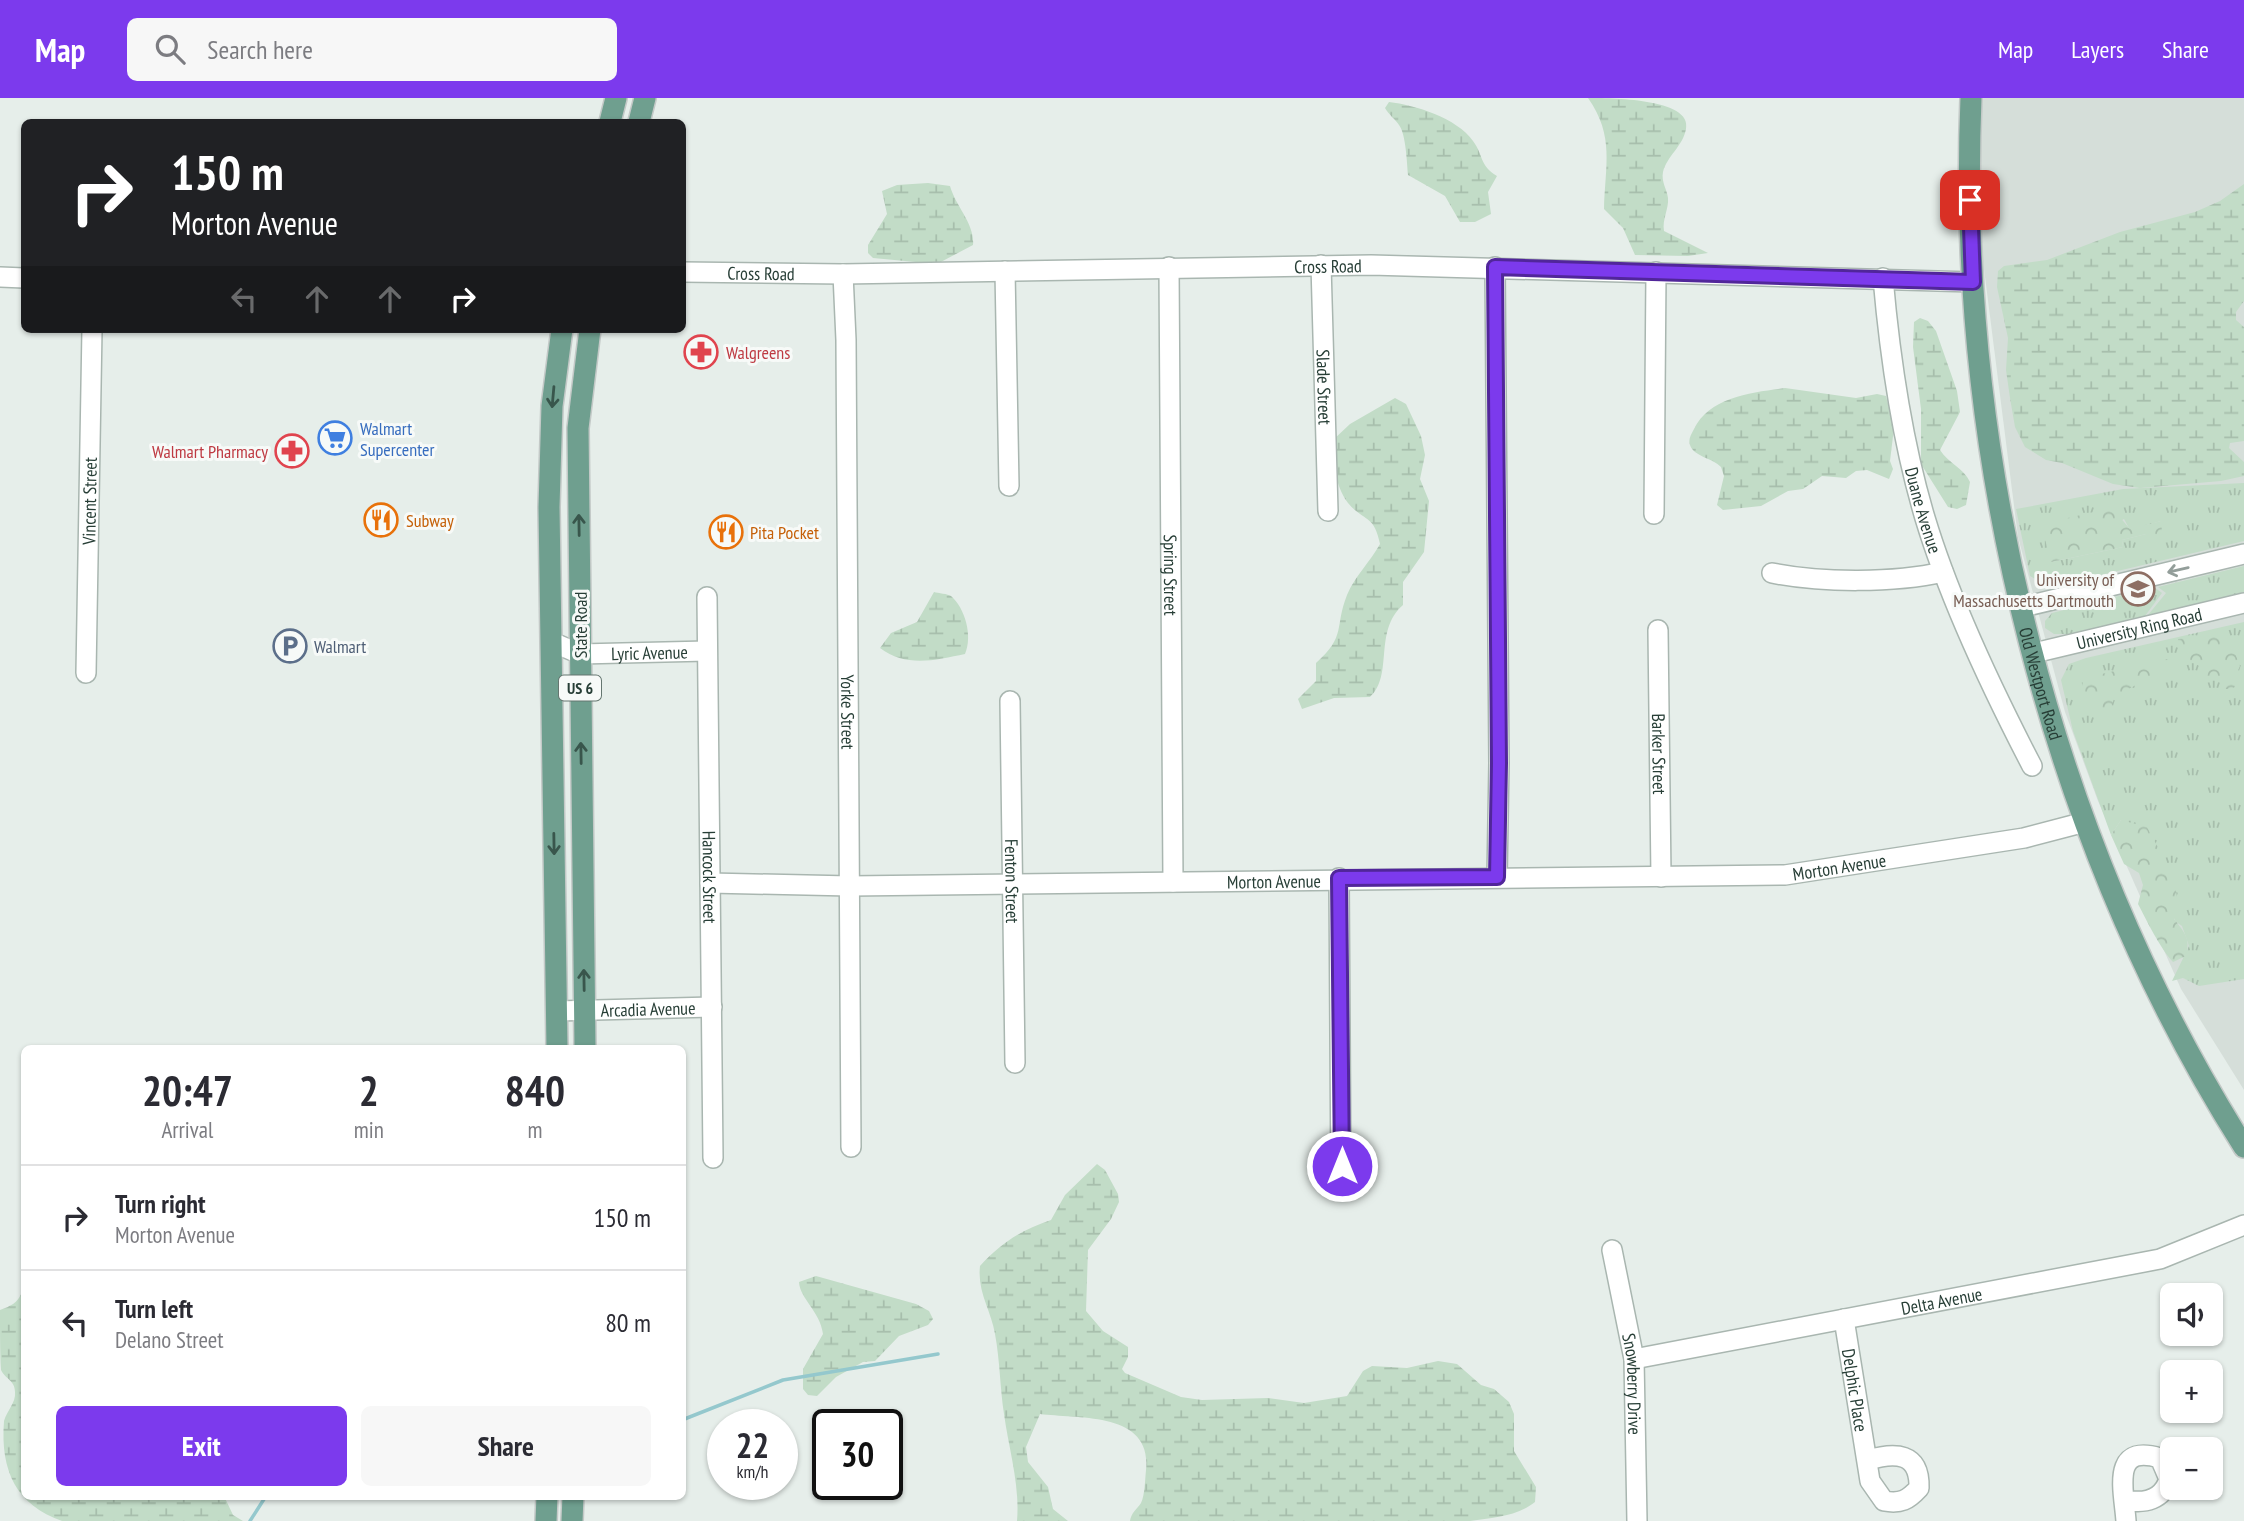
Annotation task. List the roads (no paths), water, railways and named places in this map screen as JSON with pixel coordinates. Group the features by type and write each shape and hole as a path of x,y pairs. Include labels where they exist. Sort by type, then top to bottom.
{"main road":[{"path":"611,119 616,98"},
{"path":"640,119 645,98"},
{"name":"Old Westport Road","path":"1971,98 1973,282 1988,437 2044,696 2085,822 2126,922 2200,1073 2244,1147"},
{"name":"State Road","path":"558,1045 550,429 562,333"},
{"name":"State Road","path":"585,1045 578,428 590,333"},
{"path":"546,1521 547,1500"},
{"path":"572,1521 573,1500"}],"street":[{"name":"Cross Road","path":"686,272 843,274 1321,265 1495,267 1973,282"},
{"name":"Slade Street","path":"1321,265 1328,511"},
{"name":"Spring Street","path":"1169,267 1173,882"},
{"path":"1495,267 1499,763 1497,877"},
{"path":"1005,271 1009,486"},
{"path":"1654,514 1656,272"},
{"name":"Yorke Street","path":"843,274 846,340 850,1147"},
{"path":"0,278 21,278"},
{"name":"Duane Avenue","path":"1883,278 1892,365 1916,486 1943,572 2001,707 2032,766"},
{"name":"Vincent Street","path":"86,673 93,333"},
{"path":"2023,607 2244,554"},
{"path":"1772,573 1804,579 1911,580 1943,572"},
{"name":"Hancock Street","path":"707,597 713,1158"},
{"name":"University Ring Road","path":"2034,653 2244,603"},
{"name":"Barker Street","path":"1658,630 1661,877"},
{"name":"Lyric Avenue","path":"552,642 580,654 707,650"},
{"name":"Fenton Street","path":"1010,701 1015,1063"},
{"name":"Morton Avenue","path":"710,883 850,886 1339,878 1785,875 2024,838 2085,822"},
{"path":"1339,878 1341,1190"},
{"name":"Arcadia Avenue","path":"557,1011 712,1007"},
{"name":"Delta Avenue","path":"1634,1359 2160,1259 2244,1226"},
{"name":"Snowberry Drive","path":"1612,1250 1634,1359 1637,1521"},
{"name":"Delphic Place","path":"1844,1319 1868,1460"},
{"path":"2125,1500 2126,1521"}],"waterway":[{"path":"686,1418 783,1380 938,1354"},
{"path":"250,1521 263,1500"}],"place":[{"name":"Walgreens","path":"701,352"},
{"name":"Walmart Supercenter","path":"335,438"},
{"name":"Walmart Pharmacy","path":"292,451"},
{"name":"Subway","path":"381,520"},
{"name":"Pita Pocket","path":"726,532"},
{"name":"University of Massachusetts Dartmouth","path":"2138,589"},
{"name":"Walmart","path":"290,646"}]}
